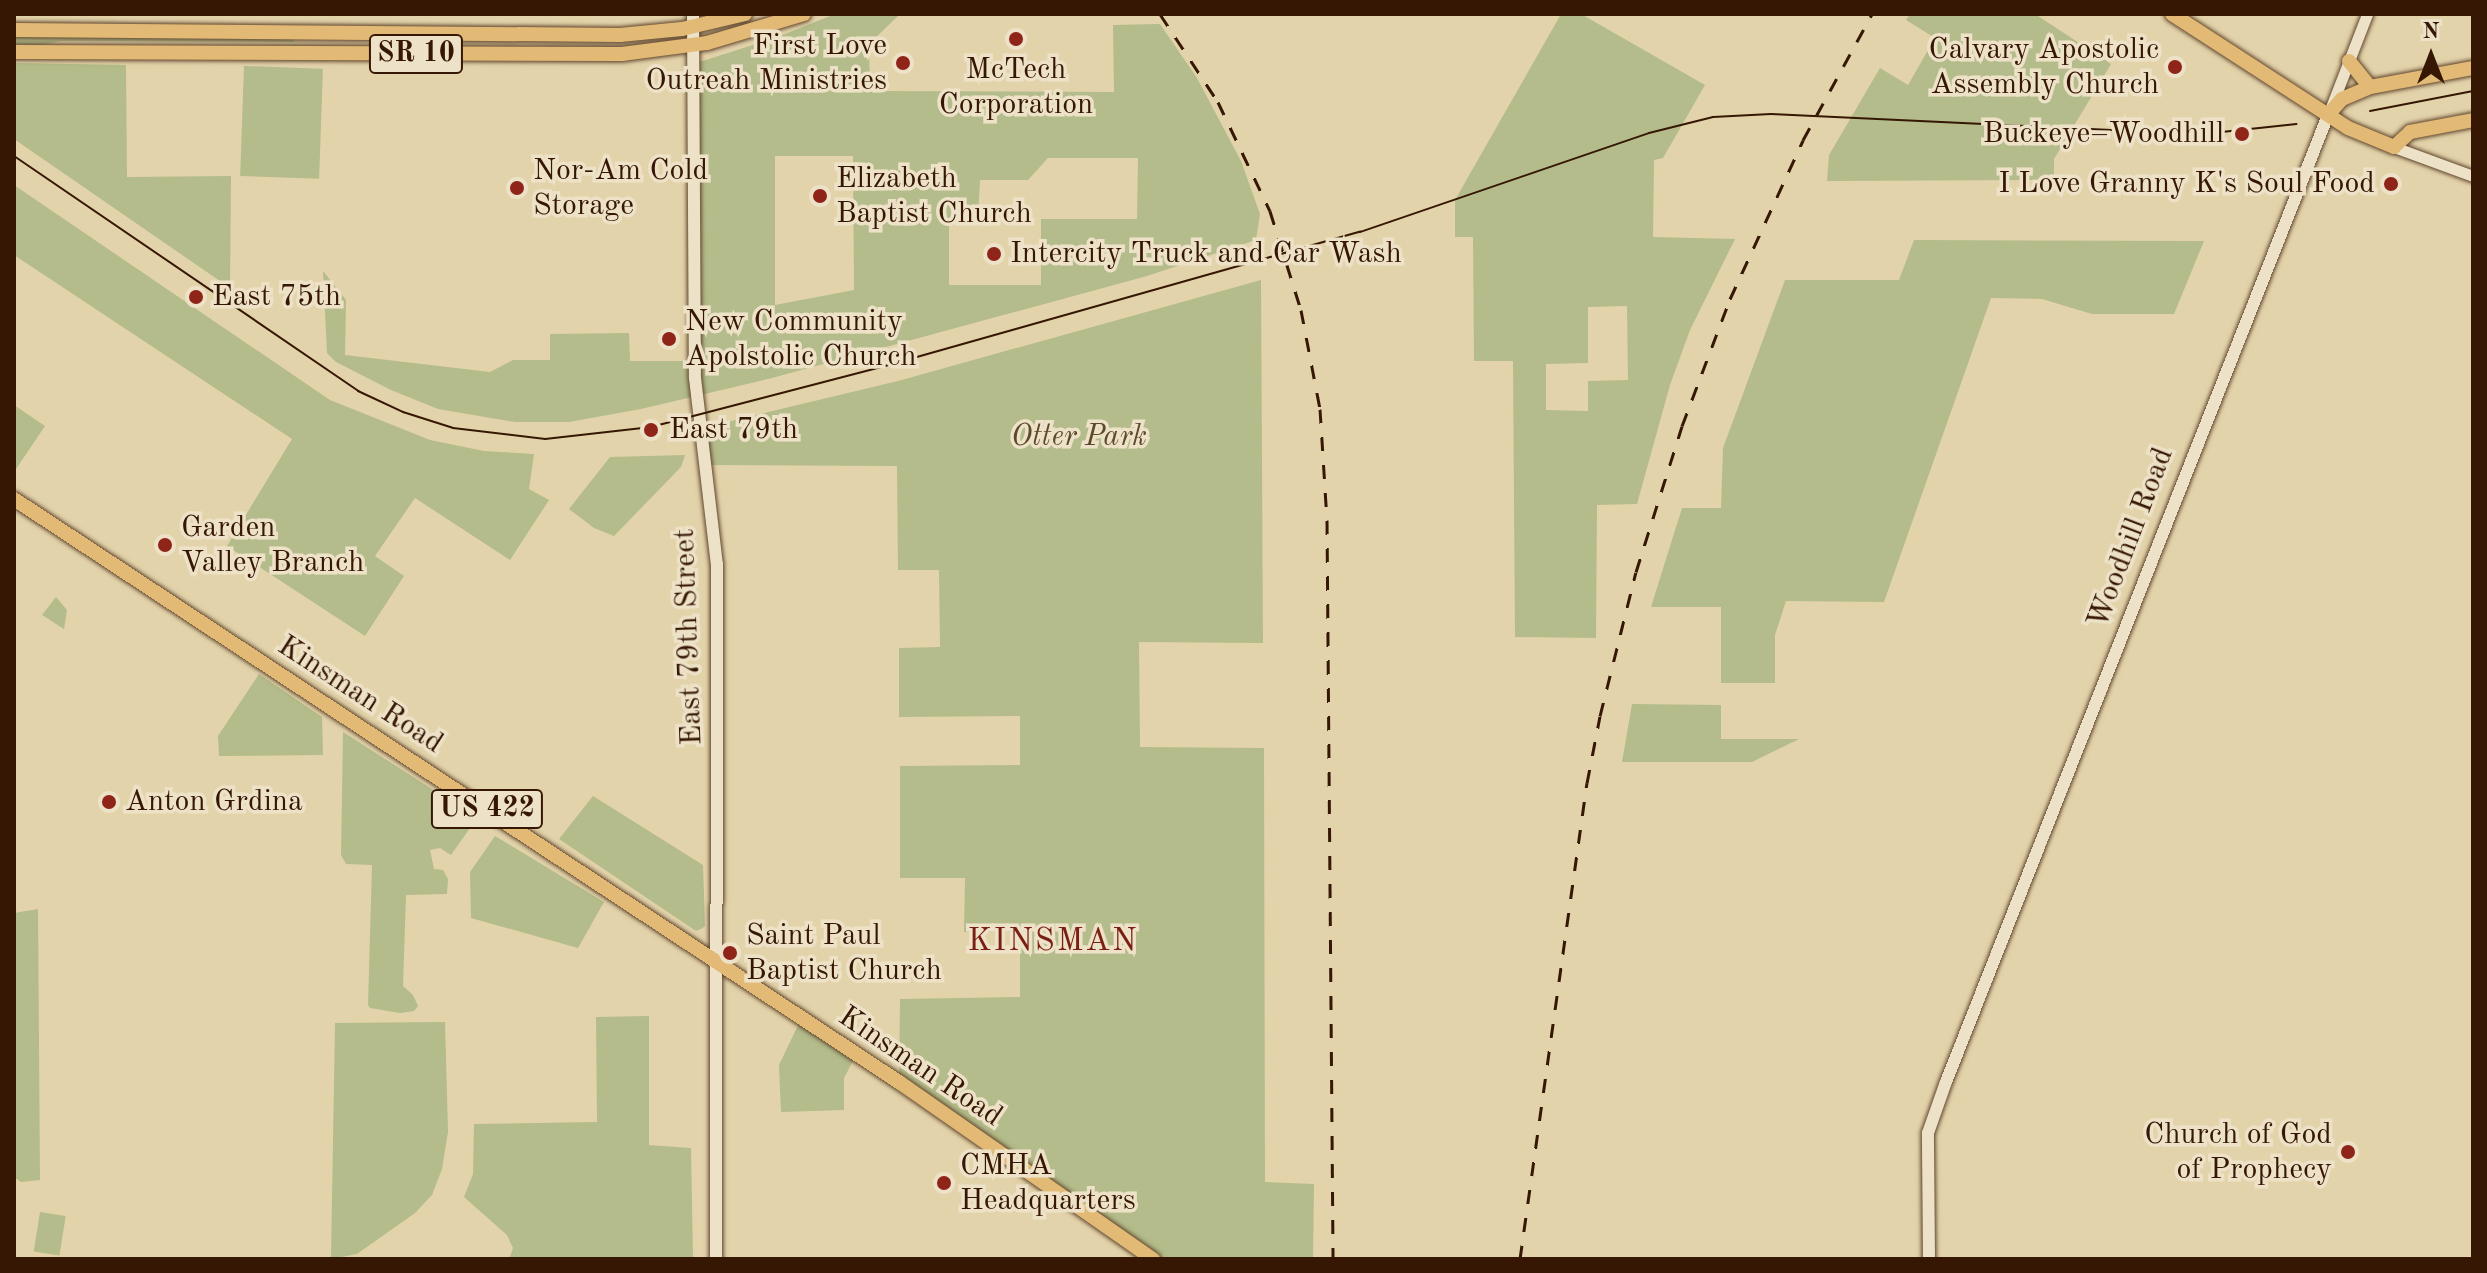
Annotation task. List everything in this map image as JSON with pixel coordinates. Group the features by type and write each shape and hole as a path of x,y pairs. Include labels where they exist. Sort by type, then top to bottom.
{"main road":[{"name":"SR 10","path":"14,30 590,35 745,14"},
{"name":"SR 10","path":"14,52 588,55 693,46 765,28 804,14"},
{"path":"2172,14 2328,115 2394,147 2410,132 2473,120"},
{"name":"East 79th Street","path":"693,20 695,378 717,564 716,1259"},
{"path":"2349,61 2370,87"},
{"path":"2328,115 2342,99 2370,87 2473,68"},
{"name":"Woodhill Road","path":"1929,1259 1928,1133 2328,115"},
{"name":"Kinsman Road","path":"14,499 899,1082 1153,1259"}],"street":[{"name":"Woodhill Road","path":"2328,115 2367,14"},
{"path":"2394,147 2473,176"}],"green space":[{"path":"835,14 900,14 869,44 870,91 1114,92 1113,25 1160,24 1197,78 1241,161 1260,214 1256,240 1147,276 772,378 641,409 569,422 515,422 438,409 391,390 336,362 327,353 323,271 346,300 345,355 490,372 513,360 550,360 550,334 629,333 630,361 695,361 693,64 775,38","holes":["775,156 853,156 854,290 775,305","1048,158 1138,158 1137,219 1041,219 1041,285 949,285 949,220 978,219 980,180 1028,180"]},
{"path":"1561,14 1581,14 1705,85 1663,158 1654,160 1653,237 1735,239 1690,330 1670,385 1637,504 1597,505 1596,638 1515,637 1513,361 1474,361 1473,237 1455,237 1455,200","holes":["1627,306 1628,380 1588,381 1588,411 1546,410 1546,364 1588,363 1588,307"]},
{"path":"1910,14 2035,14 2111,64 2054,159 2054,180 1827,181 1829,155 1880,68 1908,85 1935,38 1906,20"},
{"path":"14,35 294,39 294,42 61,41 43,45 14,44"},
{"path":"14,63 126,65 127,177 231,176 230,288 14,139"},
{"path":"244,66 323,69 319,179 240,176"},
{"path":"14,185 330,400 430,440 484,451 534,454 529,489 549,500 510,560 415,498 375,556 404,576 365,636 227,546 292,439 14,255"},
{"path":"1914,240 2204,241 2174,314 2092,314 2042,299 1991,298 1884,602 1786,601 1775,635 1775,683 1721,683 1721,607 1651,607 1682,508 1721,508 1723,448 1785,280 1899,280"},
{"name":"Otter Park","path":"1261,280 1263,643 1139,642 1140,747 1264,748 1265,1182 1314,1184 1313,1259 1153,1259 899,1082 900,999 1020,997 1020,932 964,932 965,878 900,878 900,766 1020,765 1020,716 899,717 899,648 940,647 939,570 898,570 897,466 706,465 702,428 898,381"},
{"path":"14,405 45,426 14,472"},
{"path":"685,455 681,467 614,536 594,528 569,509 610,457"},
{"path":"56,597 67,610 64,629 42,615"},
{"path":"259,674 322,717 323,755 219,756 218,736"},
{"path":"1632,704 1721,705 1721,739 1799,739 1752,762 1622,762"},
{"path":"343,732 477,818 451,855 440,848 430,850 434,869 443,870 448,879 447,894 406,895 403,986 413,995 418,1006 414,1011 400,1013 370,1008 368,1005 372,865 346,864 341,855"},
{"path":"593,796 703,865 705,926 696,931 559,839"},
{"path":"495,836 604,902 578,948 471,918 470,872"},
{"path":"38,909 40,1180 21,1182 14,1177 14,913"},
{"path":"649,1016 649,1145 691,1148 693,1259 509,1259 513,1248 507,1235 464,1197 473,1174 474,1124 597,1122 596,1017"},
{"path":"801,1019 856,1055 844,1078 844,1110 781,1112 779,1065"},
{"path":"445,1022 448,1132 442,1169 432,1195 415,1213 357,1254 331,1259 335,1023"},
{"path":"40,1212 66,1216 59,1256 34,1252"}],"tram line":[{"path":"2370,111 2473,91"},
{"path":"14,156 358,391 403,412 453,428 545,439 651,427 885,366 1360,232 1649,133 1713,117 1771,114 2203,134 2296,124"}],"railway":[{"path":"1160,14 1218,102 1270,211 1301,310 1320,409 1327,520 1333,1259"},
{"path":"1520,1259 1587,783 1600,716 1636,572 1682,426 1730,299 1803,140 1872,14"}],"place":[{"name":"McTech Corporation","path":"1016,39"},
{"name":"First Love Outreah Ministries","path":"903,63"},
{"name":"Calvary Apostolic Assembly Church","path":"2175,67"},
{"name":"Buckeye–Woodhill","path":"2242,134"},
{"name":"I Love Granny K's Soul Food","path":"2391,184"},
{"name":"Nor-Am Cold Storage","path":"517,188"},
{"name":"Elizabeth Baptist Church","path":"820,196"},
{"name":"Intercity Truck and Car Wash","path":"994,254"},
{"name":"East 75th","path":"196,297"},
{"name":"New Community Apolstolic Church","path":"669,339"},
{"name":"East 79th","path":"651,430"},
{"name":"Garden Valley Branch","path":"165,545"},
{"name":"Anton Grdina","path":"109,802"},
{"name":"Saint Paul Baptist Church","path":"730,953"},
{"name":"Church of God of Prophecy","path":"2348,1152"},
{"name":"CMHA Headquarters","path":"944,1183"}],"district":[{"name":"KINSMAN","path":"1053,942"}]}
